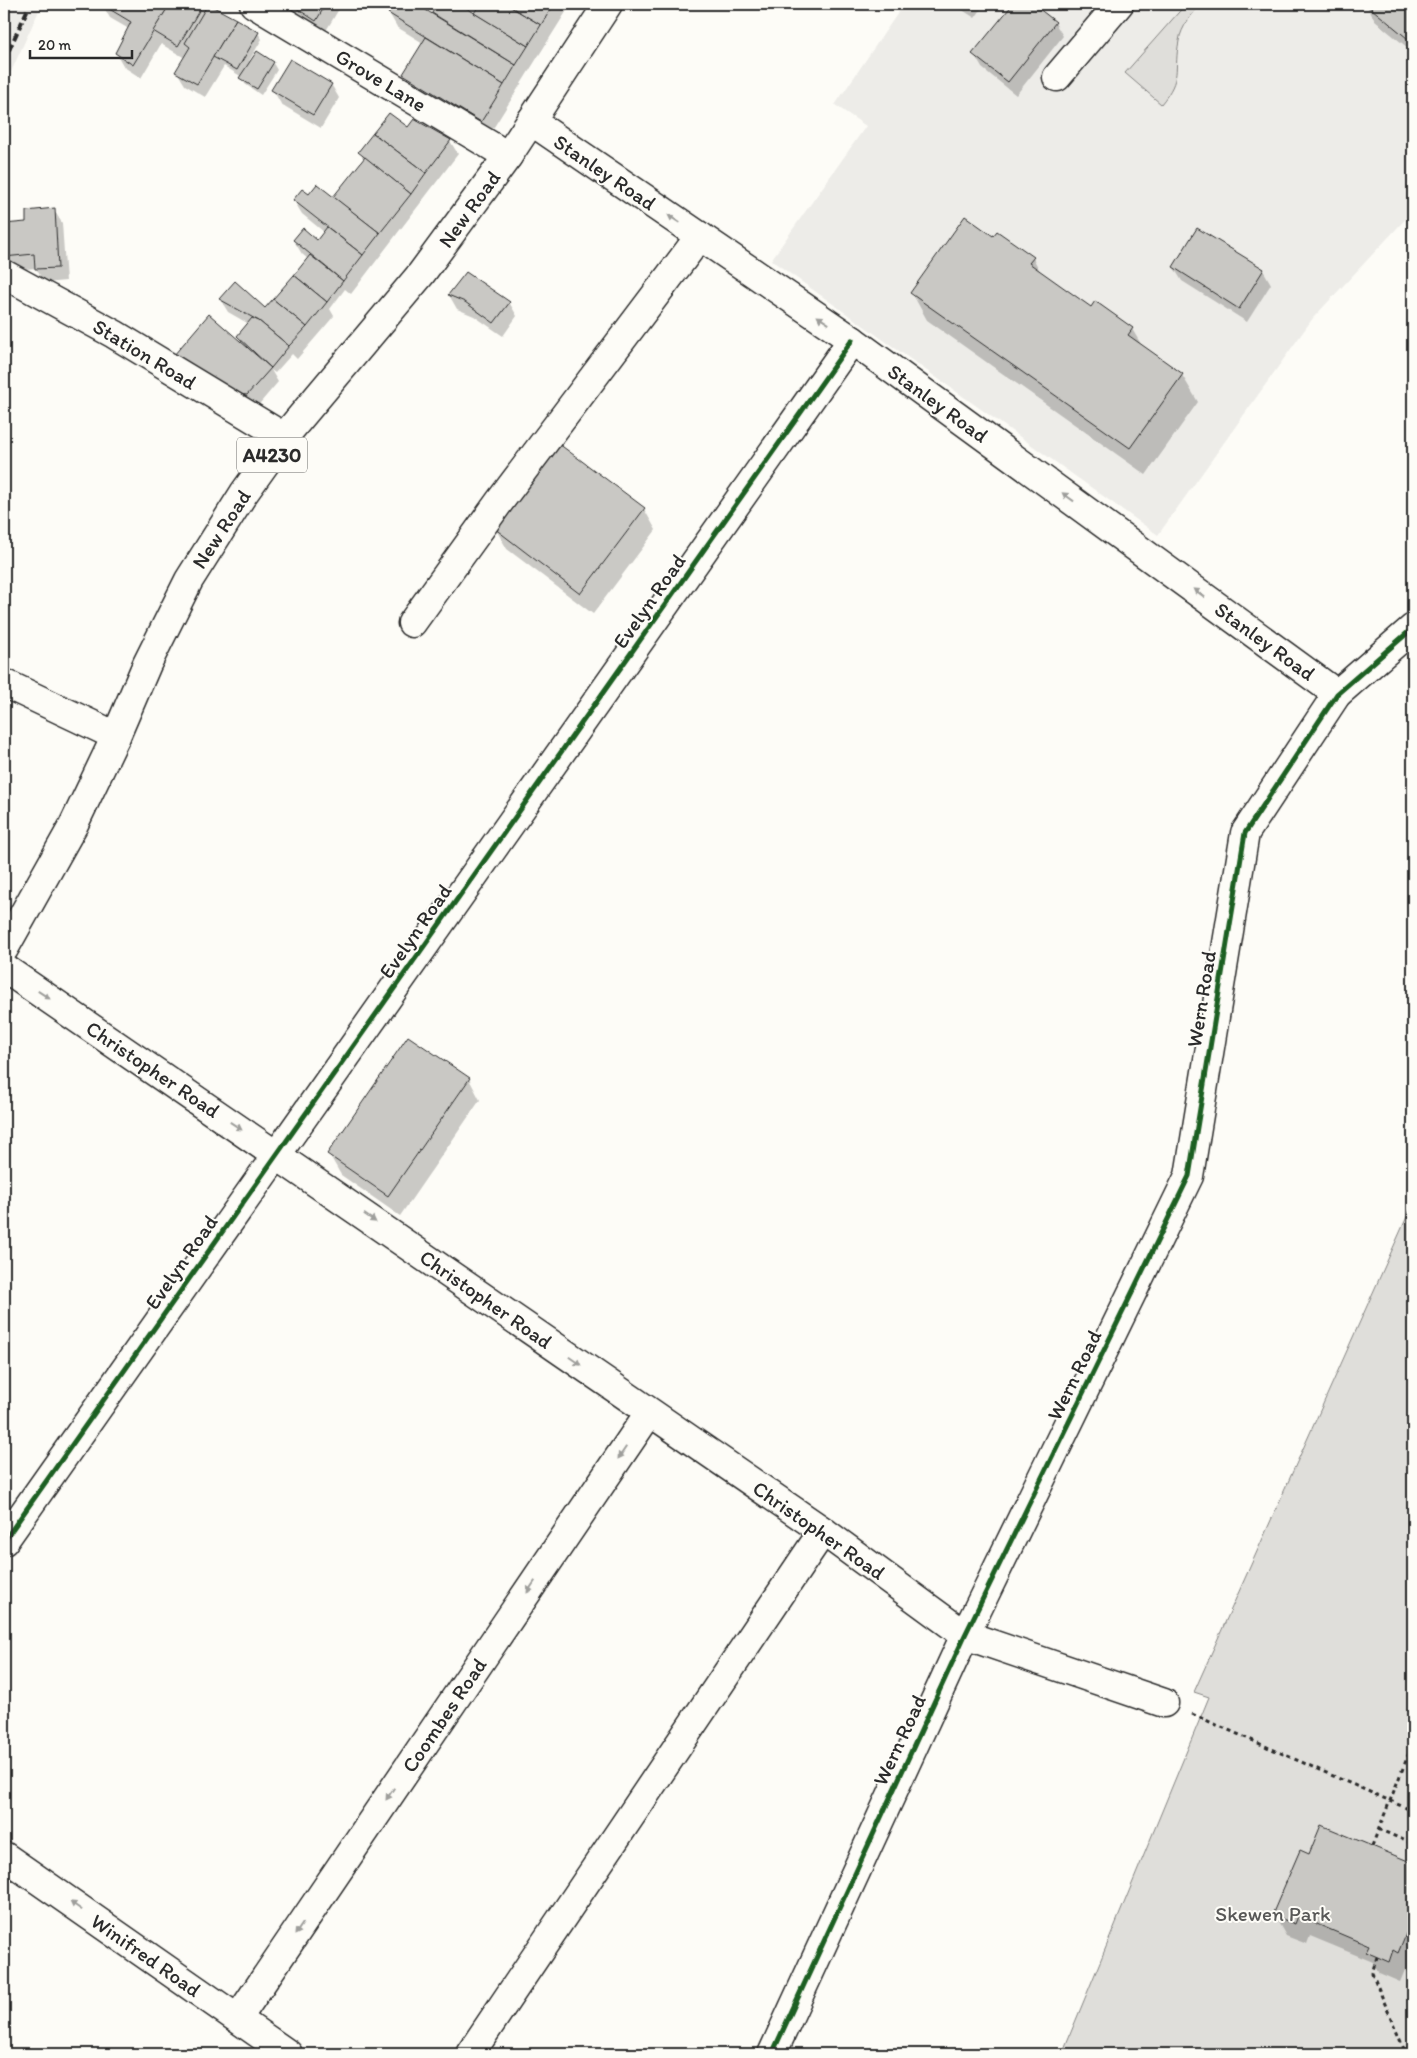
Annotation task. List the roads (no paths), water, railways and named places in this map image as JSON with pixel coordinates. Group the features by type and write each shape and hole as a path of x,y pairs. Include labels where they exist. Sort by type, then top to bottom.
{"street":[{"name":"Grove Lane","path":"254,4 508,156"},
{"name":"New Road","path":"4,949 73,826 116,736 147,664 189,580 244,493 284,437 421,274 508,156 608,4"},
{"path":"1056,77 1119,4"},
{"name":"Stanley Road","path":"531,121 852,340 1338,694"},
{"path":"412,624 500,501 700,236"},
{"name":"Station Road","path":"4,274 114,334 284,437"},
{"name":"Evelyn Road","path":"4,1541 852,340"},
{"name":"Wern Road","path":"772,2054 965,1635 1189,1176 1245,833 1338,694 1413,628"},
{"path":"4,683 116,736"},
{"name":"Christopher Road","path":"4,968 278,1154 649,1413 824,1531 965,1635 1164,1704"},
{"name":"Coombes Road","path":"238,2018 649,1413"},
{"path":"470,2054 824,1531"},
{"name":"Winifred Road","path":"4,1856 288,2054"}],"railway":[{"path":"4,18 10,4"},
{"path":"4,61 30,4"}],"park label":[{"name":"Skewen Park","path":"1273,1913"}]}
